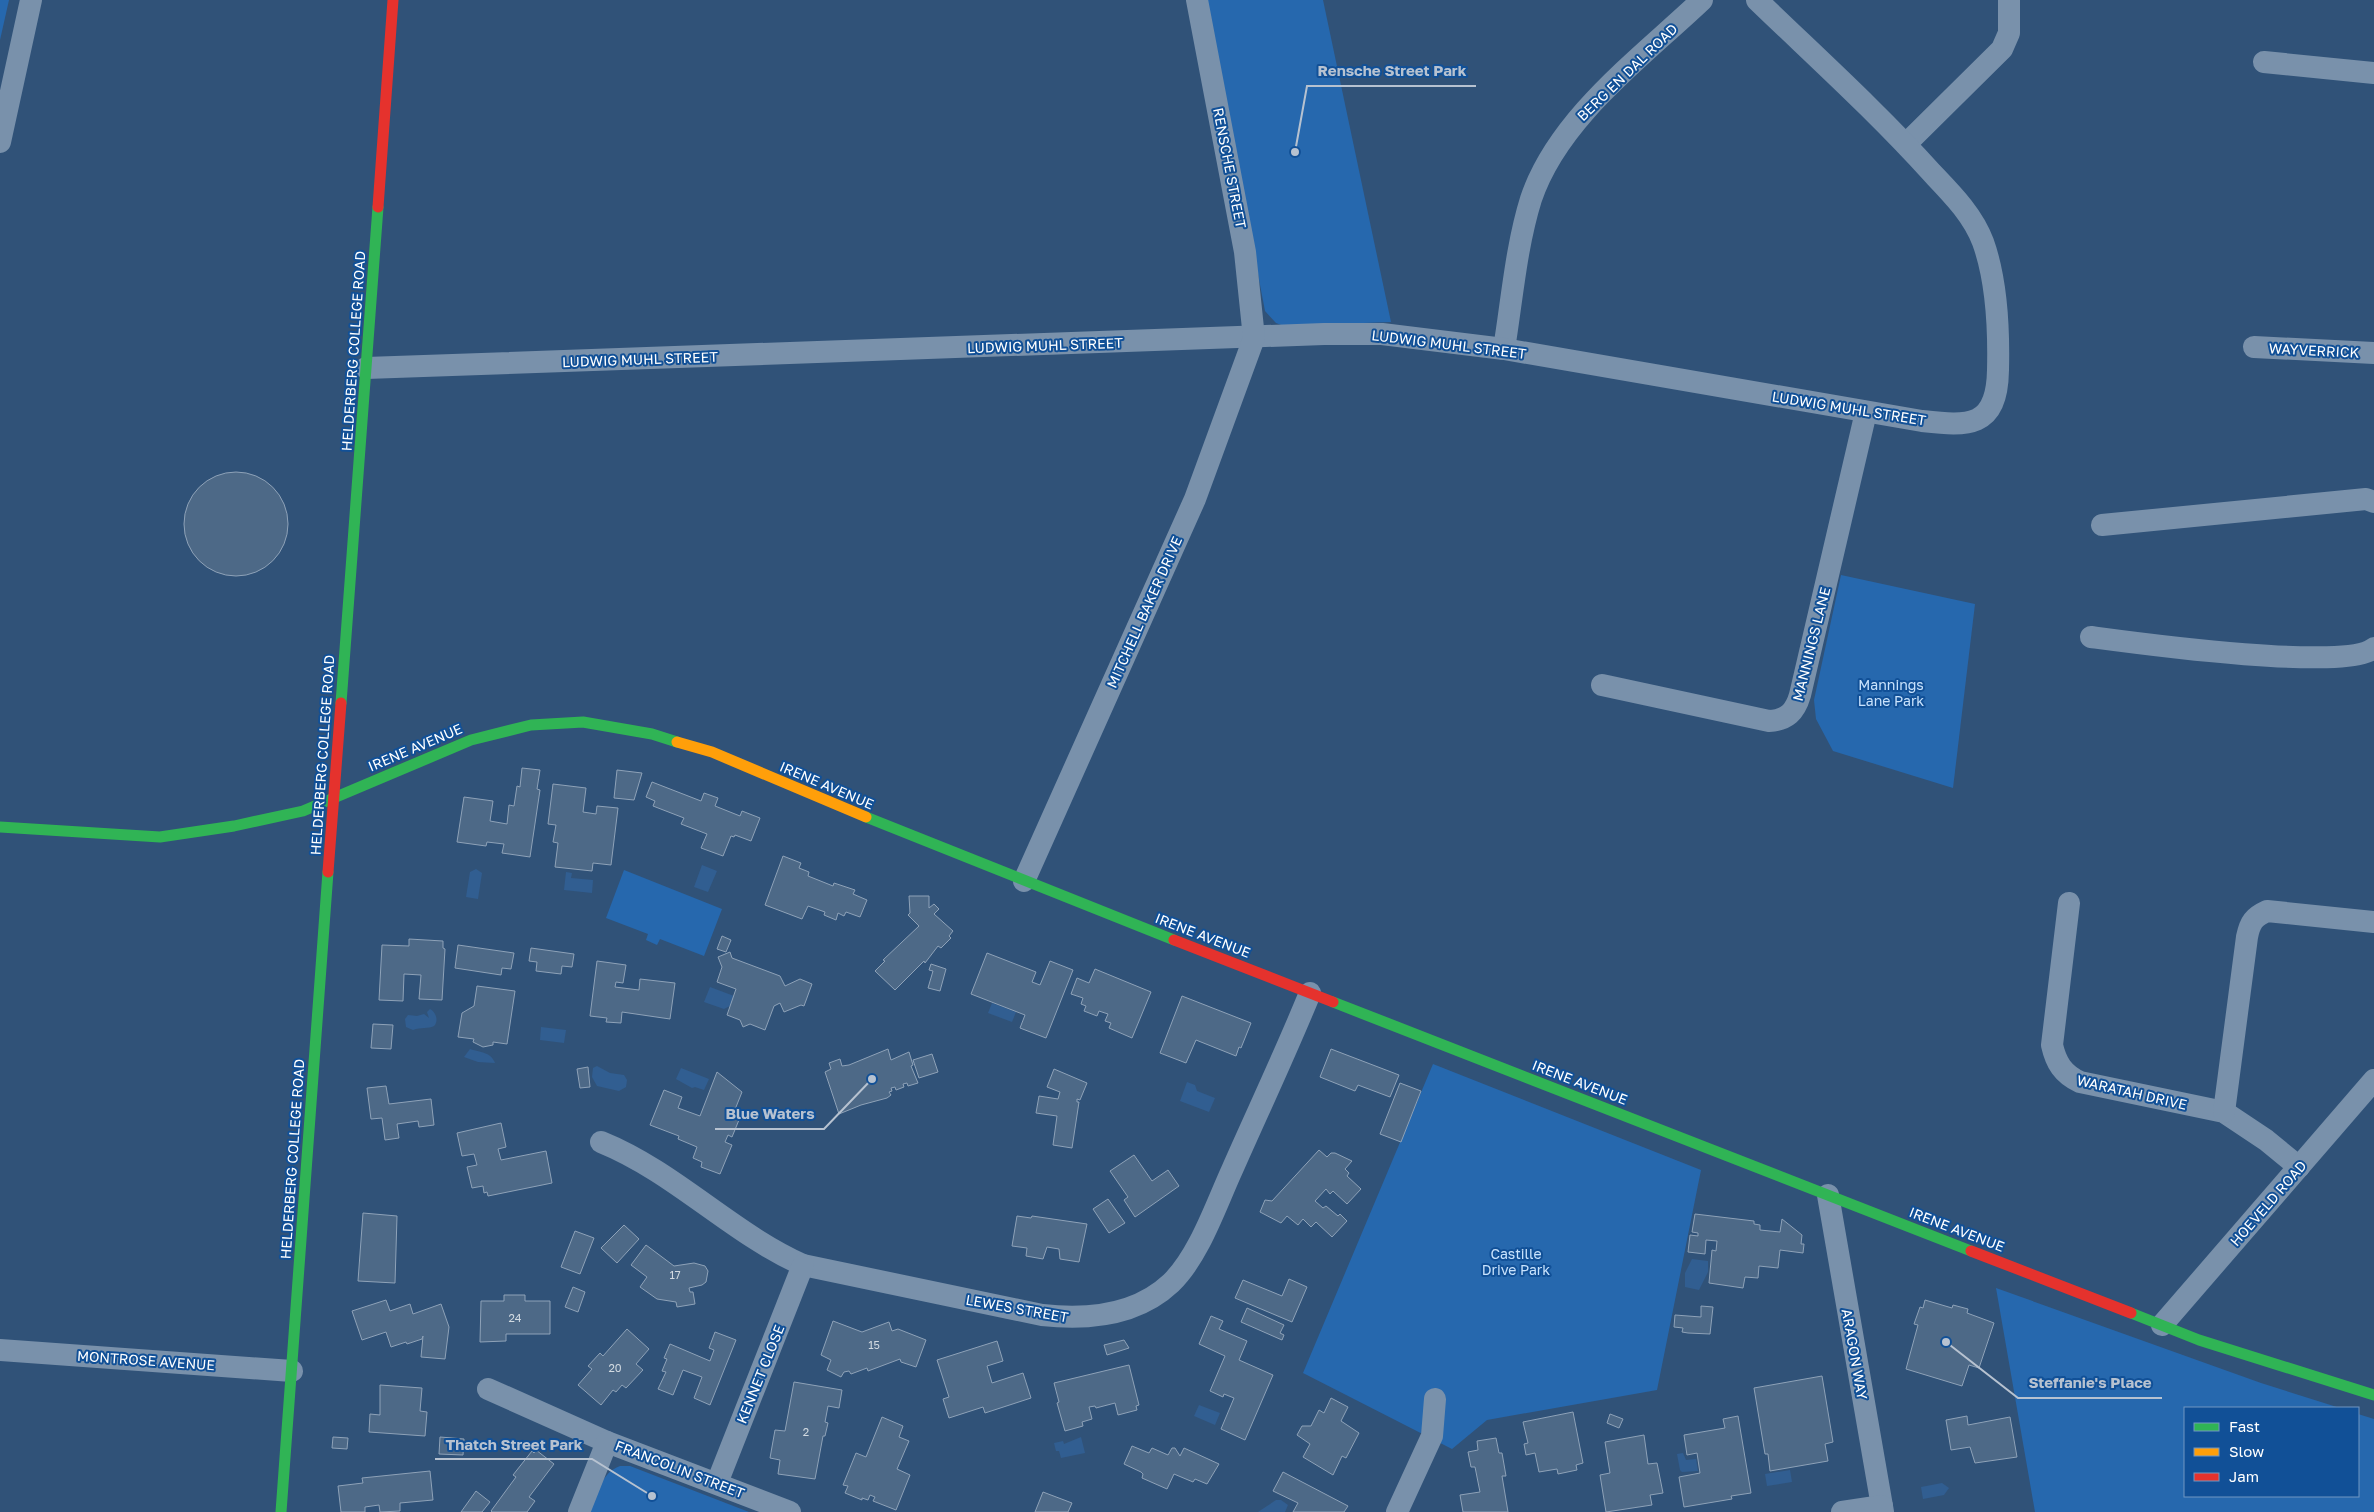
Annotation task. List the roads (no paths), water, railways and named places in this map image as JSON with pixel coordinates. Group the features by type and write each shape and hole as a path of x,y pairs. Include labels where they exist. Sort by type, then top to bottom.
{"street":[{"path":"0,142 31,0"},
{"name":"HELDERBERG COLLEGE ROAD","path":"281,1512 393,0"},
{"name":"RENSCHE STREET","path":"1197,0 1245,252 1254,338"},
{"name":"BERG EN DAL ROAD","path":"1504,349 1523,233 1532,199 1546,166 1563,136 1586,109 1702,0"},
{"name":"LUDWIG MUHL STREET","path":"366,368 1254,338 1324,334 1382,334 1504,349 1922,421 1960,424 1978,420 1988,410 1998,377 1996,313 1984,243 1964,207 1906,144 1757,0"},
{"path":"1906,144 2002,49 2009,33 2009,0"},
{"path":"2264,62 2374,73"},
{"name":"MITCHELL BAKER DRIVE","path":"1024,881 1194,499 1254,338"},
{"name":"WAYVERRICK","path":"2254,347 2374,352"},
{"name":"MANNINGS LANE","path":"1602,684 1769,721 1780,720 1792,713 1800,695 1866,412"},
{"path":"2102,525 2366,499 2374,502"},
{"path":"2091,637 2189,650 2332,658 2361,656 2374,648"},
{"name":"IRENE AVENUE","path":"0,827 160,837 266,820 303,811 471,740 500,731 531,725 583,722 652,734 712,752 1024,881 2199,1340 2374,1395"},
{"name":"WARATAH DRIVE","path":"2069,903 2052,1045 2056,1059 2064,1073 2080,1082 2224,1112 2266,1140 2300,1167"},
{"path":"2224,1112 2247,937 2249,926 2254,917 2267,911 2374,922"},
{"name":"LEWES STREET","path":"601,1142 642,1161 775,1253 803,1265 1042,1316 1075,1318 1114,1313 1154,1296 1171,1283 1187,1262 1208,1224 1310,992"},
{"name":"HOEVELD ROAD","path":"2162,1325 2374,1080"},
{"name":"ARAGON WAY","path":"1828,1195 1882,1509"},
{"name":"KENNET CLOSE","path":"717,1483 803,1265"},
{"name":"MONTROSE AVENUE","path":"0,1350 292,1370"},
{"name":"FRANCOLIN STREET","path":"488,1389 608,1442 790,1512"},
{"path":"1396,1512 1432,1436 1435,1400"},
{"path":"579,1512 608,1442"},
{"path":"1842,1512 1882,1509"}],"place":[{"name":"Rensche Street Park","path":"1295,152"},
{"name":"Blue Waters","path":"872,1079"},
{"name":"Steffanie's Place","path":"1946,1342"},
{"name":"Thatch Street Park","path":"652,1496"}],"park label":[{"name":"Mannings Lane Park","path":"1891,692"},
{"name":"Castille Drive Park","path":"1516,1262"}]}
